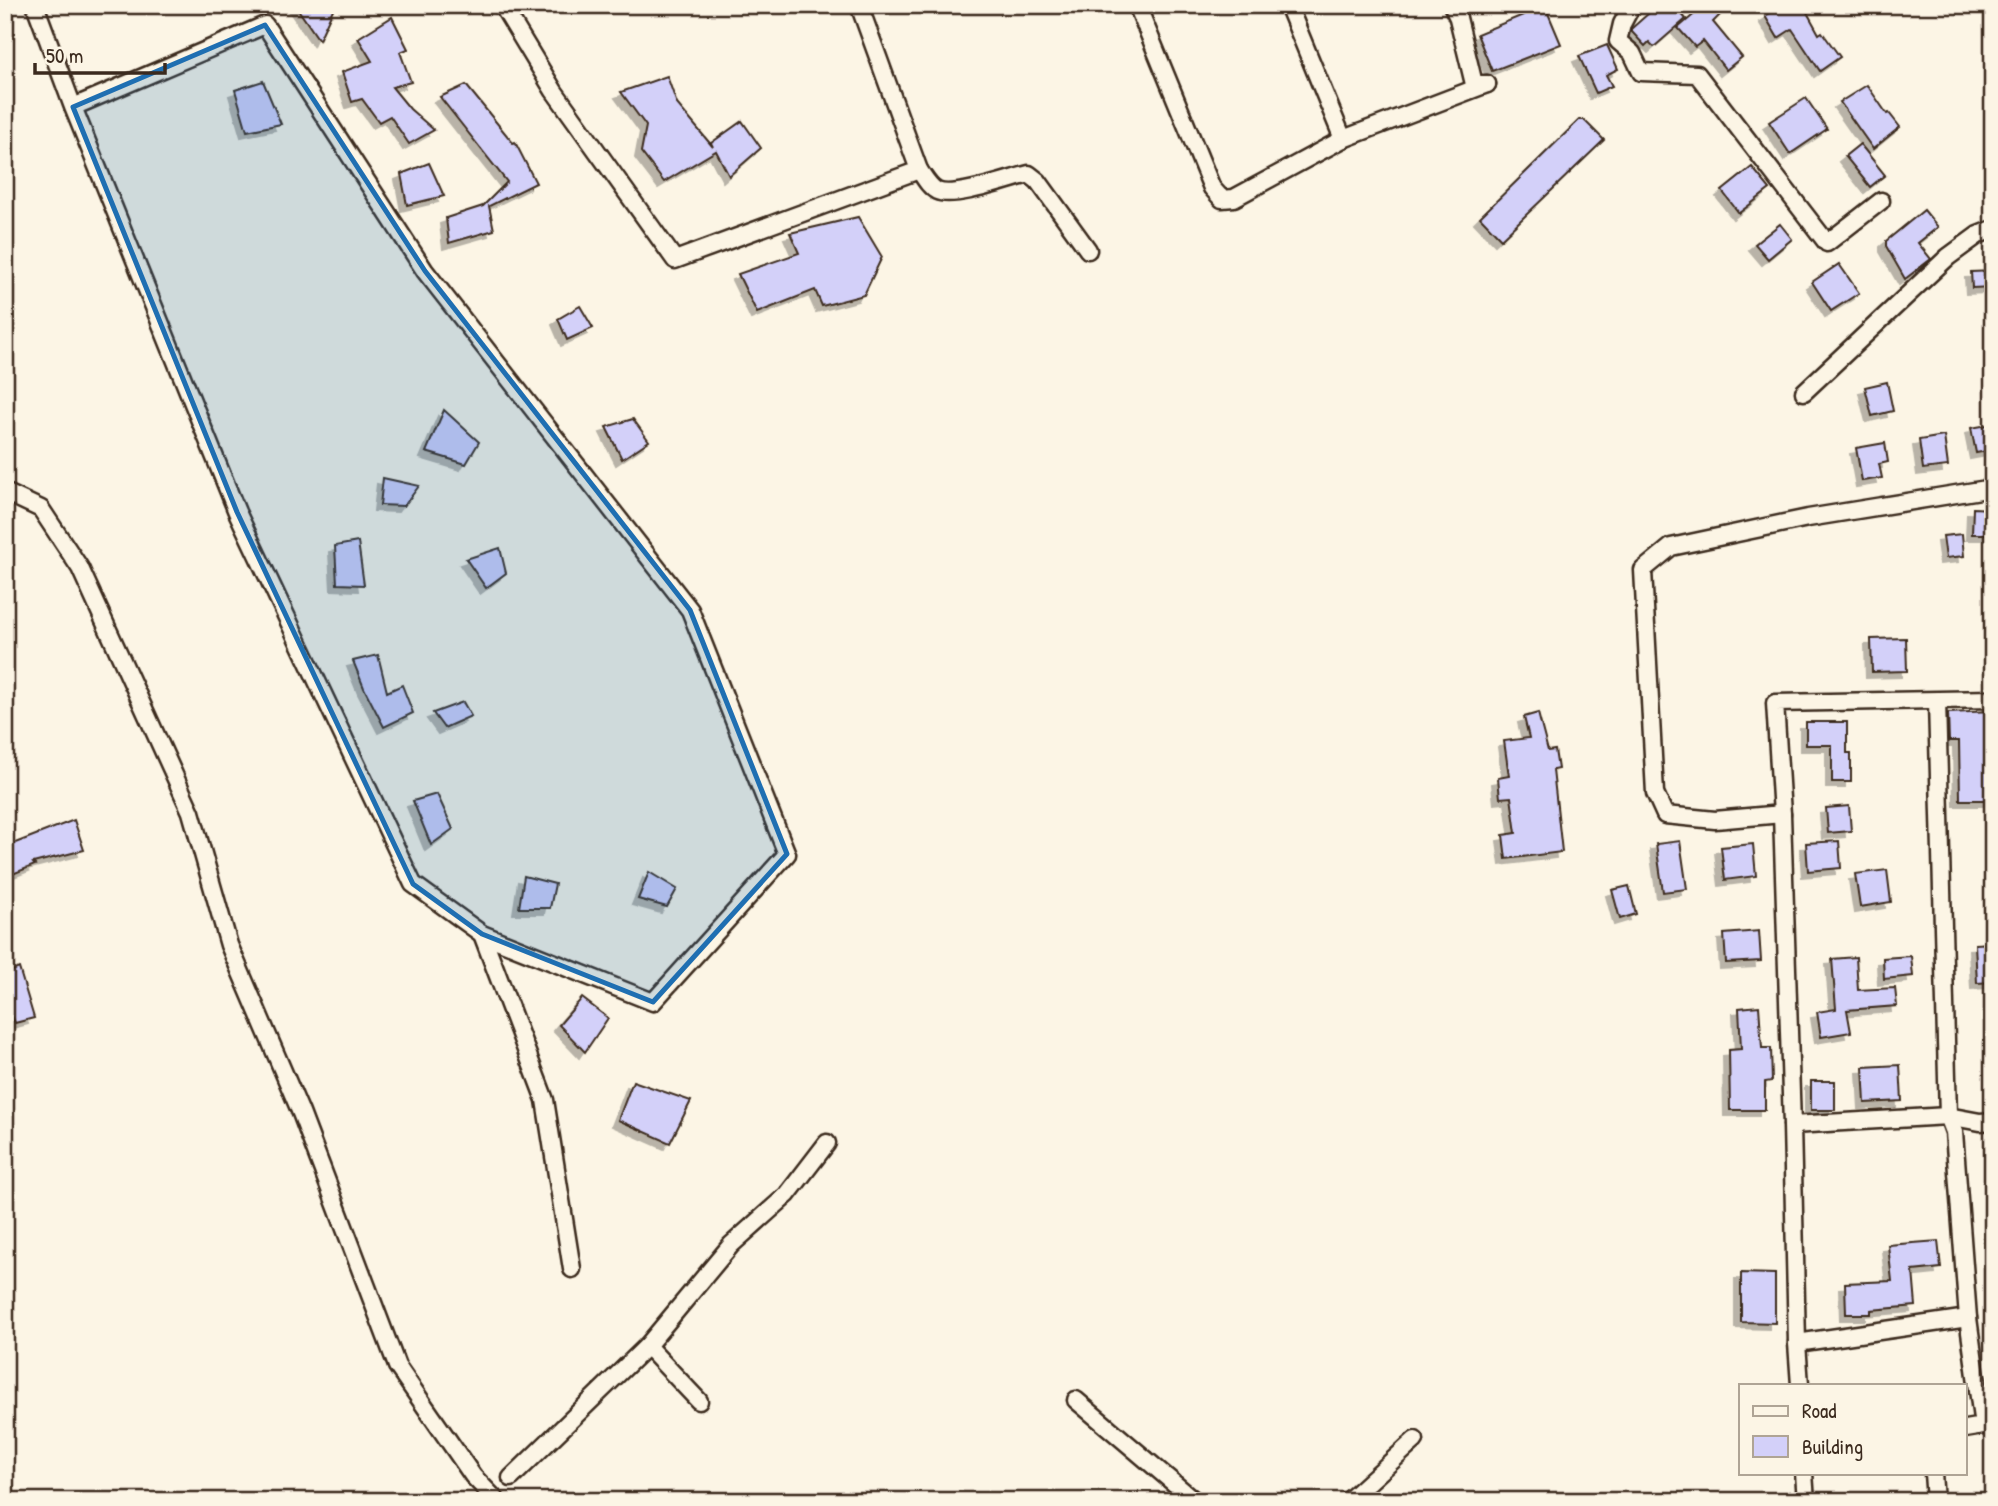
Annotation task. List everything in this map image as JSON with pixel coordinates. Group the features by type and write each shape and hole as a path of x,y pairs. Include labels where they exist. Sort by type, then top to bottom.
{"street":[{"path":"35,5 73,107 237,512 413,884 482,934 653,1002 787,854 690,610 425,271 265,25 73,107"},
{"path":"502,5 554,91 675,260 919,170"},
{"path":"859,5 919,170 932,188 940,193 954,193 1029,174 1038,181 1088,250"},
{"path":"1137,5 1212,188 1222,199 1234,198 1343,139 1487,84 1474,84 1458,18 1452,5"},
{"path":"1288,5 1343,139"},
{"path":"1632,5 1622,24 1618,41 1632,53 1641,72 1697,74 1827,243 1881,201"},
{"path":"1804,392 1948,257 1978,235 1993,229"},
{"path":"1782,814 1715,820 1665,814 1655,793 1643,570 1671,547 1808,517 1993,488"},
{"path":"5,492 41,509 80,568 191,812 229,945 301,1113 397,1366 474,1476 497,1501"},
{"path":"1800,1384 1782,814 1775,703 1993,699"},
{"path":"1937,701 1948,1116 1954,1132 1968,1318 1988,1426 1966,1429"},
{"path":"482,934 545,1100 572,1269"},
{"path":"1792,1125 1948,1116 1980,1122 1993,1121"},
{"path":"511,1478 647,1346 731,1245 787,1195 827,1143"},
{"path":"1797,1343 1968,1318"},
{"path":"647,1346 699,1401"},
{"path":"1076,1400 1195,1501"},
{"path":"1348,1501 1415,1440"},
{"path":"1804,1474 1806,1501"},
{"path":"1933,1474 1935,1501"}],"highlighted area":[{"path":"265,25 425,271 690,610 787,854 653,1002 482,934 413,884 237,512 73,107"}],"building":[{"path":"295,5 335,5 319,40"},
{"path":"1658,5 1674,5 1686,19 1654,47 1649,42 1645,46 1631,31"},
{"path":"1705,5 1713,5 1721,14 1713,22 1742,57 1726,70 1703,41 1695,47 1678,28"},
{"path":"1784,5 1803,5 1819,34 1822,32 1840,57 1820,71 1792,29 1778,38 1765,16"},
{"path":"1545,6 1561,44 1492,71 1477,34"},
{"path":"392,17 408,49 400,52 411,82 392,87 410,109 434,130 409,144 390,116 379,122 362,99 352,102 342,72 372,61 358,38"},
{"path":"1607,45 1618,69 1606,75 1612,86 1596,93 1579,56"},
{"path":"667,76 677,104 713,147 711,143 742,121 761,148 729,176 716,151 664,182 641,152 646,126 621,92"},
{"path":"263,81 281,124 247,131 235,90"},
{"path":"466,85 513,143 515,142 536,183 489,206 494,230 449,243 446,218 483,206 507,182 440,97"},
{"path":"1867,85 1887,114 1889,113 1900,127 1873,149 1840,102"},
{"path":"1806,98 1827,129 1790,154 1769,122"},
{"path":"1579,120 1584,120 1604,140 1501,239 1480,217"},
{"path":"1860,144 1885,175 1870,187 1845,156"},
{"path":"429,163 444,196 407,205 401,174"},
{"path":"1752,167 1770,189 1739,213 1722,191"},
{"path":"1924,210 1938,227 1918,243 1931,259 1905,279 1886,246 1886,241"},
{"path":"858,217 882,257 864,295 822,306 815,290 757,313 738,274 799,253 790,233"},
{"path":"1780,224 1792,239 1768,259 1755,244"},
{"path":"1839,264 1859,293 1831,311 1812,282"},
{"path":"1993,271 1993,287 1972,288 1971,272"},
{"path":"580,306 593,328 567,340 558,319"},
{"path":"1887,382 1893,411 1872,416 1865,387"},
{"path":"444,410 479,442 466,464 426,452"},
{"path":"633,419 649,441 622,459 606,427"},
{"path":"1993,424 1993,450 1976,453 1971,428"},
{"path":"1944,436 1948,466 1923,469 1919,440"},
{"path":"1885,443 1888,462 1879,464 1882,478 1862,481 1856,448"},
{"path":"383,478 419,486 404,506 380,505"},
{"path":"1973,508 1991,509 1991,534 1972,534"},
{"path":"1962,534 1964,556 1946,558 1943,536"},
{"path":"358,542 364,585 337,584 335,546"},
{"path":"500,548 506,573 486,588 466,559"},
{"path":"1906,638 1907,671 1872,672 1871,639"},
{"path":"378,655 387,692 402,685 413,713 384,727 353,661"},
{"path":"463,702 471,716 444,728 433,713"},
{"path":"1993,711 1993,800 1960,800 1959,741 1949,741 1948,713"},
{"path":"1538,713 1548,751 1555,750 1558,769 1553,770 1562,852 1506,859 1503,835 1516,833 1511,797 1500,798 1498,778 1509,776 1504,741 1529,738 1524,717"},
{"path":"1806,722 1847,722 1851,782 1832,782 1832,745 1806,745"},
{"path":"437,794 453,829 431,845 413,801"},
{"path":"1849,806 1851,831 1828,833 1826,808"},
{"path":"74,820 84,850 33,863 35,865 5,877 5,847"},
{"path":"1680,841 1687,889 1663,892 1656,844"},
{"path":"1839,841 1841,868 1808,871 1806,843"},
{"path":"1753,844 1756,876 1725,880 1721,847"},
{"path":"1887,870 1891,902 1860,907 1855,874"},
{"path":"649,872 677,889 667,907 638,899"},
{"path":"524,876 555,884 550,908 519,908"},
{"path":"1629,886 1636,914 1620,919 1612,890"},
{"path":"1759,931 1761,961 1726,963 1724,934"},
{"path":"1993,943 1993,982 1977,983 1975,944"},
{"path":"1911,956 1913,976 1884,979 1883,958"},
{"path":"1856,957 1858,990 1895,988 1897,1006 1847,1010 1851,1032 1821,1037 1817,1012 1836,1009 1832,959"},
{"path":"19,968 34,1018 15,1023 5,998 5,974"},
{"path":"582,998 608,1018 585,1052 559,1025"},
{"path":"1759,1006 1762,1048 1771,1048 1772,1081 1765,1082 1765,1110 1730,1110 1729,1050 1741,1049 1739,1008"},
{"path":"1900,1065 1902,1101 1865,1103 1863,1067"},
{"path":"633,1081 691,1101 670,1143 618,1120"},
{"path":"1811,1081 1835,1081 1835,1110 1811,1110"},
{"path":"1938,1241 1941,1268 1913,1271 1916,1306 1871,1310 1871,1314 1846,1314 1845,1283 1892,1281 1888,1245"},
{"path":"1741,1273 1775,1274 1775,1323 1741,1322"}]}
